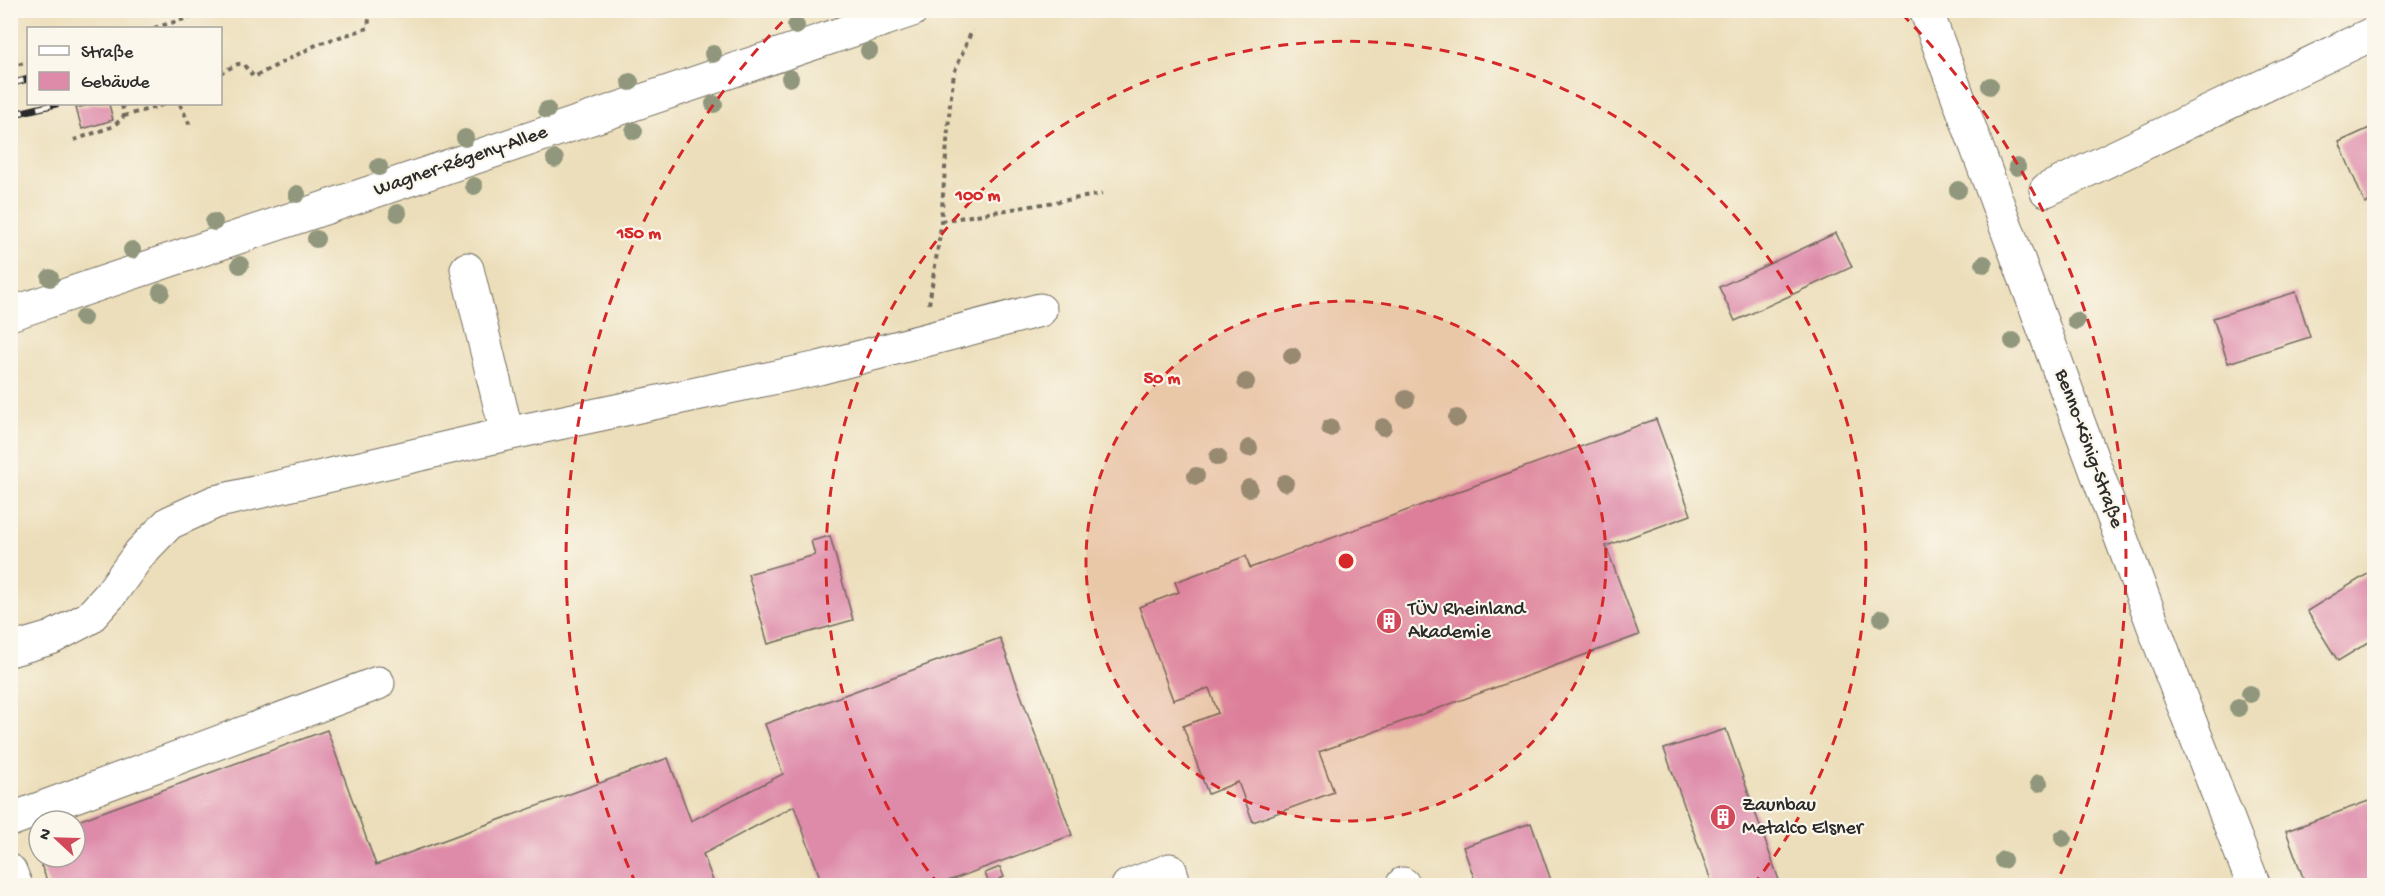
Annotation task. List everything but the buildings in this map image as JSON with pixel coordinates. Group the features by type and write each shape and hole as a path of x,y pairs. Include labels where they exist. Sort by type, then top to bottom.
{"street":[{"name":"Wagner-Régeny-Allee","path":"10,314 912,10"},
{"name":"Benno-König-Straße","path":"1926,10 2119,534 2254,885"},
{"path":"2046,190 2374,33"},
{"path":"467,269 507,434"},
{"path":"10,650 51,638 89,618 109,596 140,553 170,523 215,501 507,434 819,369 1040,310"},
{"path":"10,820 378,683"},
{"path":"10,871 16,885"},
{"path":"1128,885 1173,878"}],"path":[{"path":"157,27 215,10"},
{"path":"222,72 243,64 254,77 318,44 368,28 370,10"},
{"path":"921,343 941,221 954,73 972,30"},
{"path":"10,67 27,62"},
{"path":"122,105 124,116"},
{"path":"74,140 114,126 124,116 162,105"},
{"path":"180,105 191,128"},
{"path":"941,221 1102,194"}],"railway":[{"path":"10,84 27,79"},
{"path":"10,115 52,105"}],"place":[{"name":"TÜV Rheinland Akademie","path":"1389,621"},
{"name":"Zaunbau Metalco Elsner","path":"1723,817"}]}
